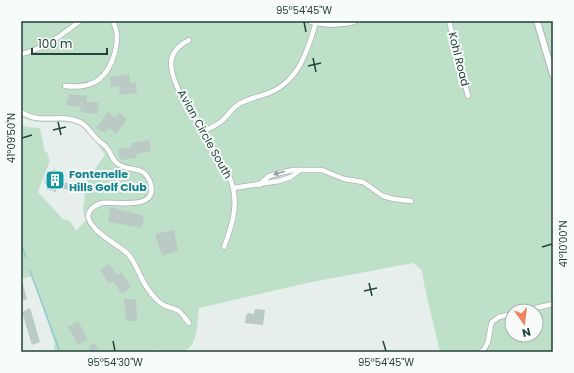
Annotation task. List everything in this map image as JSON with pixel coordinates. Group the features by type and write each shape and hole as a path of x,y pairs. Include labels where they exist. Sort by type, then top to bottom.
{"main road":[{"path":"313,22 339,24 354,21"},
{"path":"537,21 553,75"}],"street":[{"path":"21,54 46,46 80,21"},
{"path":"65,86 82,86 96,82 103,77 113,60 115,50 117,37 113,21"},
{"name":"Kohl Road","path":"449,21 468,96"},
{"path":"203,132 219,123 238,105 271,92 289,81 305,55 313,22"},
{"name":"Avian Circle South","path":"189,40 181,45 175,52 171,62 181,94 225,169 233,188 235,202 234,217 224,247"},
{"path":"21,112 34,118 64,118 85,125 99,141 106,146 119,166 141,171 149,179 152,191 147,199 131,204 101,203 91,209 88,213 90,221 106,238 127,253 132,259 146,286 162,305 177,310 189,323"},
{"path":"233,188 284,180 301,170"},
{"path":"259,185 269,176 274,174 301,170 322,170 344,179 363,182 383,196 411,201"},
{"path":"481,352 487,347 492,322 498,317 504,316"}],"green space":[{"path":"21,21 553,21 553,352 440,352 422,270 413,263 307,283 199,308 197,329 192,345 187,350 180,352 169,352 156,349 157,352 53,352 55,344 33,276 21,279 21,125 40,128 45,152 47,152 50,160 38,192 63,219 70,221 76,231 86,220 83,210 87,180 105,155 90,133 76,124 68,122 36,122 21,116"}],"building":[{"path":"129,74 130,83 136,83 137,93 120,95 119,86 111,87 110,77"},
{"path":"69,94 87,96 86,101 99,103 97,114 80,112 81,107 66,105"},
{"path":"108,112 115,117 119,113 127,119 116,134 109,128 105,133 96,128"},
{"path":"149,140 151,151 136,154 137,158 120,160 118,149 131,147 131,143"},
{"name":"Fontenelle Hills Golf Club","path":"53,169 62,172 60,177 65,179 64,182 77,186 75,192 57,187 56,192 46,189 48,184 44,183 47,173 51,174"},
{"path":"110,207 144,216 142,228 108,222"},
{"path":"174,230 178,251 162,256 155,234"},
{"path":"109,264 117,275 121,272 131,287 122,294 113,281 109,284 100,270"},
{"path":"21,281 27,299 21,301"},
{"path":"124,299 136,299 137,321 126,321"},
{"path":"30,308 40,342 32,345 22,312"},
{"path":"255,309 265,310 263,325 245,323 246,315 248,313 254,314"},
{"path":"78,321 88,340 78,345 68,327"},
{"path":"95,343 99,352 91,352 89,346"}],"waterway":[{"path":"21,244 26,257"},
{"path":"30,271 60,352"}],"place":[{"name":"Fontenelle Hills Golf Club","path":"55,180"}]}
